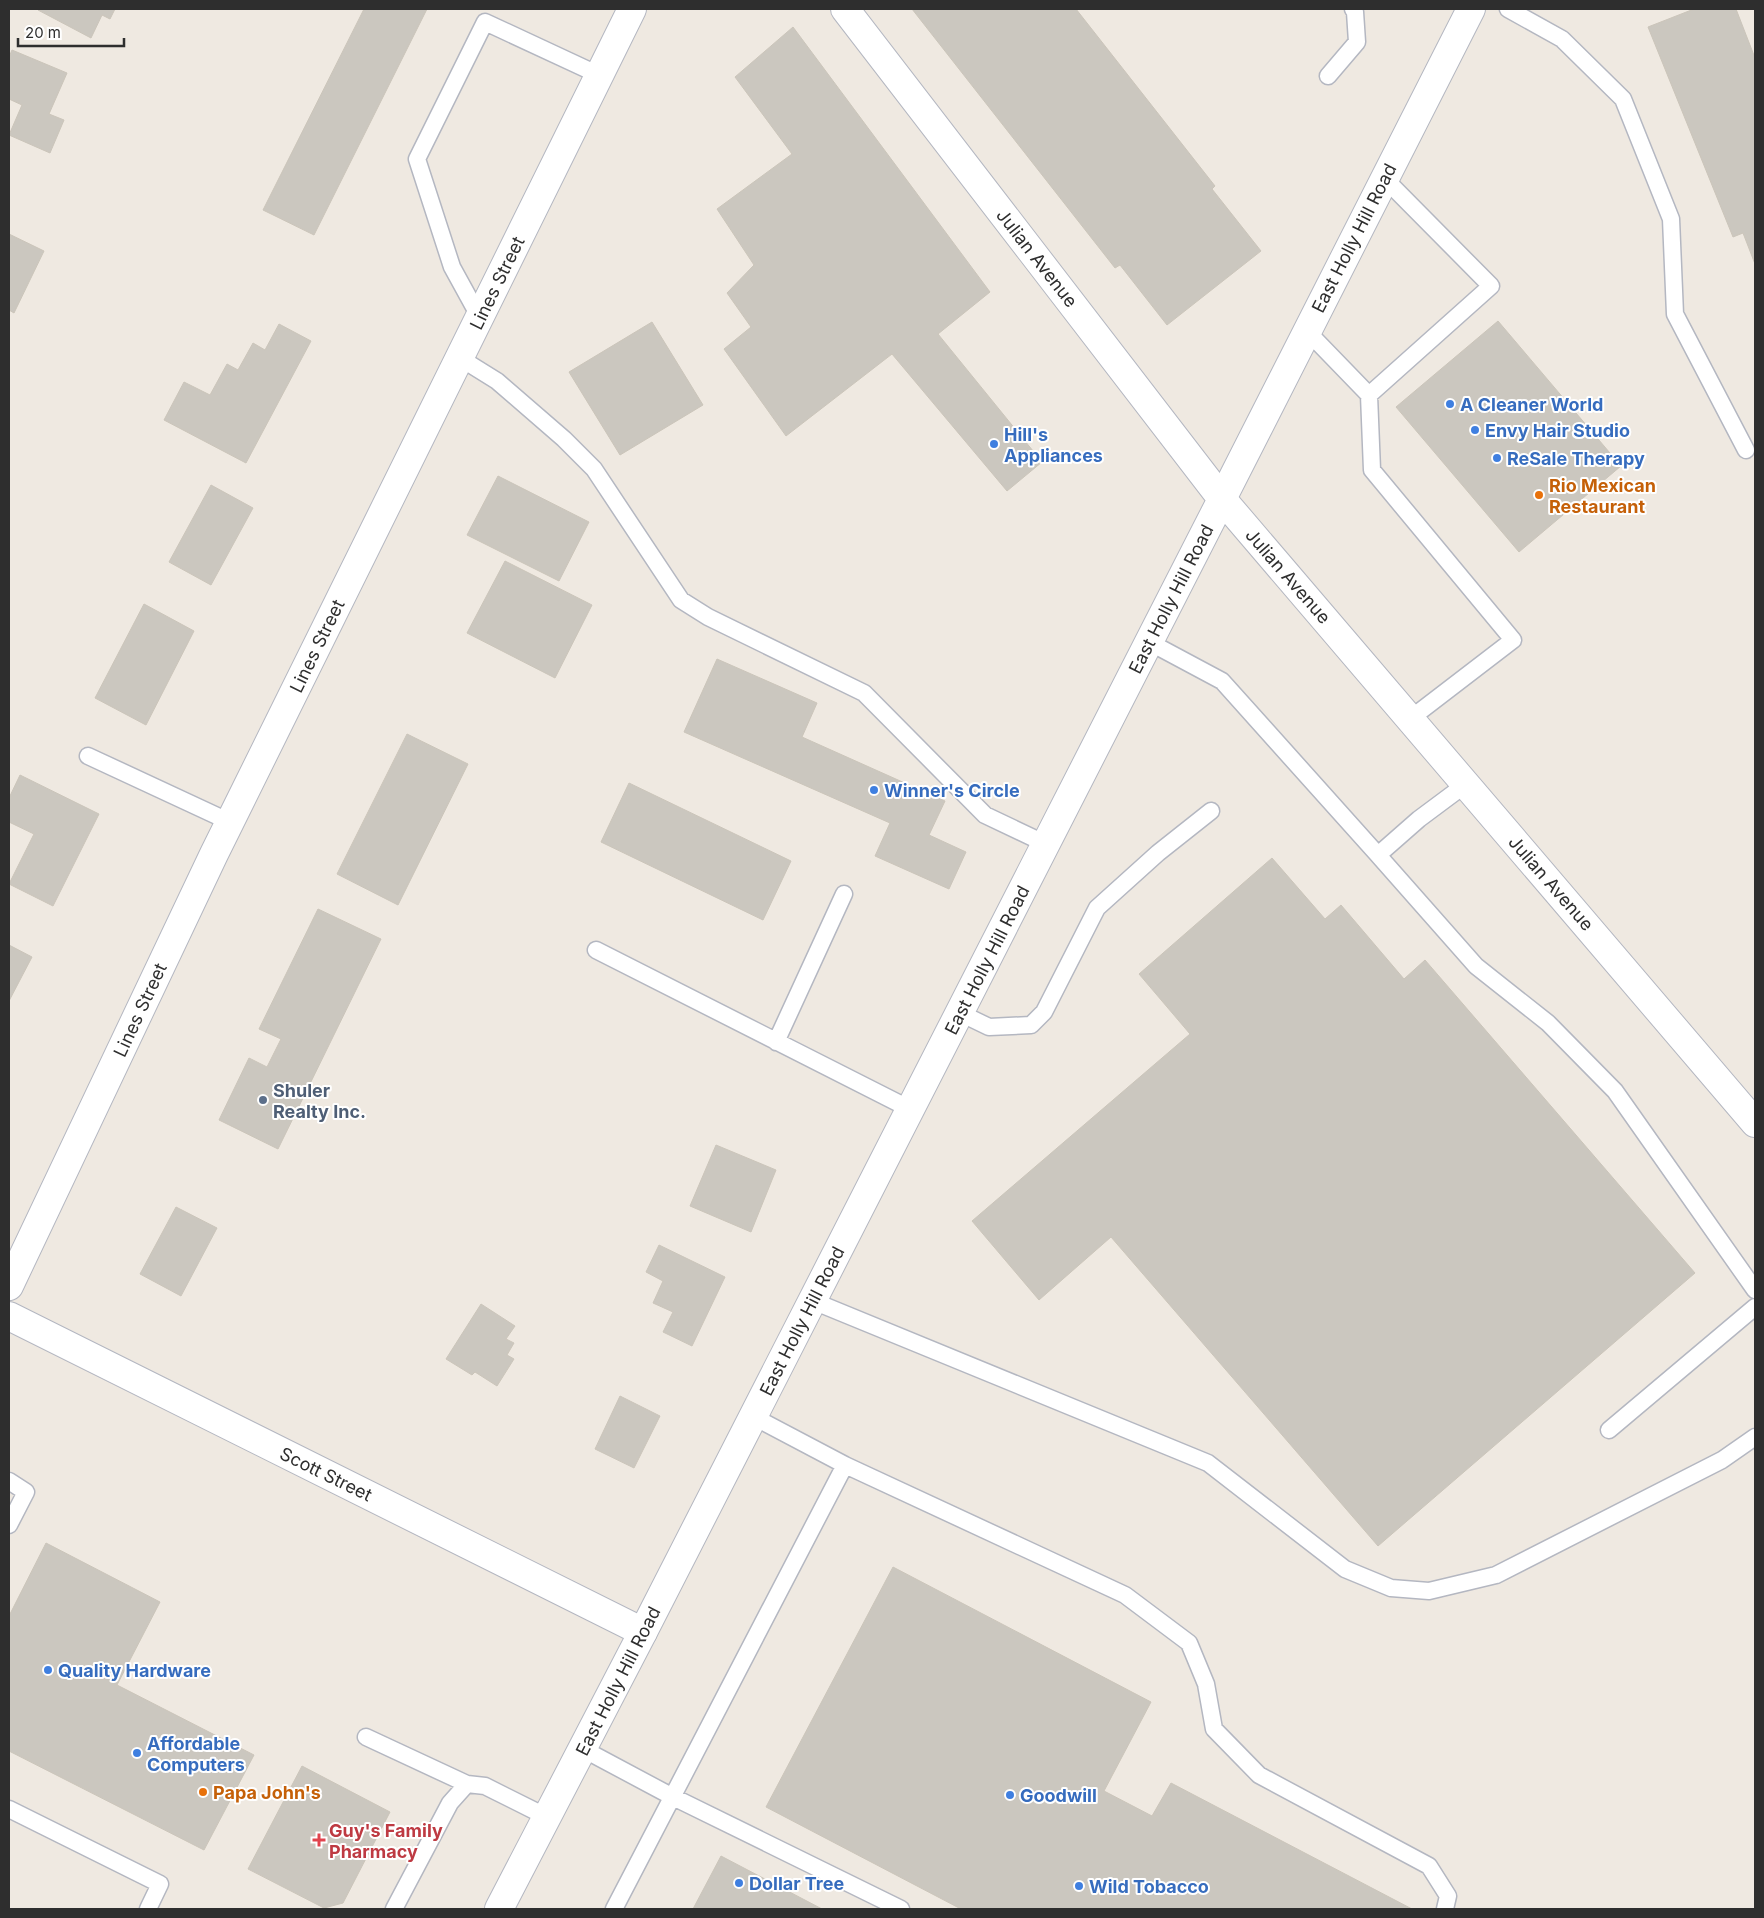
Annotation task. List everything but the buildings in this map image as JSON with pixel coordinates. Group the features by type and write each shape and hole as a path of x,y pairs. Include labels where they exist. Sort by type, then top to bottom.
{"street":[{"name":"Lines Street","path":"9,1286 230,822 632,9"},
{"name":"Julian Avenue","path":"845,9 1222,499 1755,1123"},
{"name":"East Holly Hill Road","path":"499,1909 644,1632 1471,9"},
{"name":"Scott Street","path":"9,1316 644,1632"}],"lane":[{"path":"1328,76 1357,42 1355,12 1353,9"},
{"path":"1508,9 1562,39 1623,98 1671,219 1674,314 1746,450"},
{"path":"480,318 452,267 417,160 485,22 599,75"},
{"path":"1368,395 1491,286 1385,179"},
{"path":"1307,331 1368,395 1372,470 1513,640 1410,719"},
{"path":"460,358 497,381 564,439 594,469 681,600 692,609 864,693 985,815 1046,844"},
{"path":"1149,642 1222,681 1476,966 1548,1022 1616,1091 1755,1290"},
{"path":"88,756 230,822"},
{"path":"1378,855 1419,819 1466,784"},
{"path":"960,1013 989,1028 1031,1025 1044,1012 1097,908 1158,853 1211,811"},
{"path":"776,1042 844,894"},
{"path":"596,950 910,1109"},
{"path":"813,1300 1208,1463 1345,1569 1391,1588 1429,1591 1496,1575 1722,1460 1755,1438"},
{"path":"1609,1430 1755,1307"},
{"path":"754,1416 845,1465 1125,1595 1189,1644 1206,1684 1214,1729 1259,1775 1429,1866 1448,1896 1444,1909"},
{"path":"614,1909 845,1465"},
{"path":"9,1481 26,1492 9,1525"},
{"path":"366,1737 467,1784 485,1786 547,1817"},
{"path":"583,1748 877,1904 901,1909"},
{"path":"394,1909 450,1803 467,1784"},
{"path":"9,1809 160,1884 148,1909"}],"place":[{"name":"A Cleaner World","path":"1450,404"},
{"name":"Envy Hair Studio","path":"1475,430"},
{"name":"Hill's Appliances","path":"994,444"},
{"name":"ReSale Therapy","path":"1497,458"},
{"name":"Rio Mexican Restaurant","path":"1539,495"},
{"name":"Winner's Circle","path":"874,790"},
{"name":"Shuler Realty Inc.","path":"263,1100"},
{"name":"Quality Hardware","path":"48,1670"},
{"name":"Affordable Computers","path":"137,1753"},
{"name":"Papa John's","path":"203,1792"},
{"name":"Goodwill","path":"1010,1795"},
{"name":"Guy's Family Pharmacy","path":"319,1840"},
{"name":"Dollar Tree","path":"739,1883"},
{"name":"Wild Tobacco","path":"1079,1886"}]}
